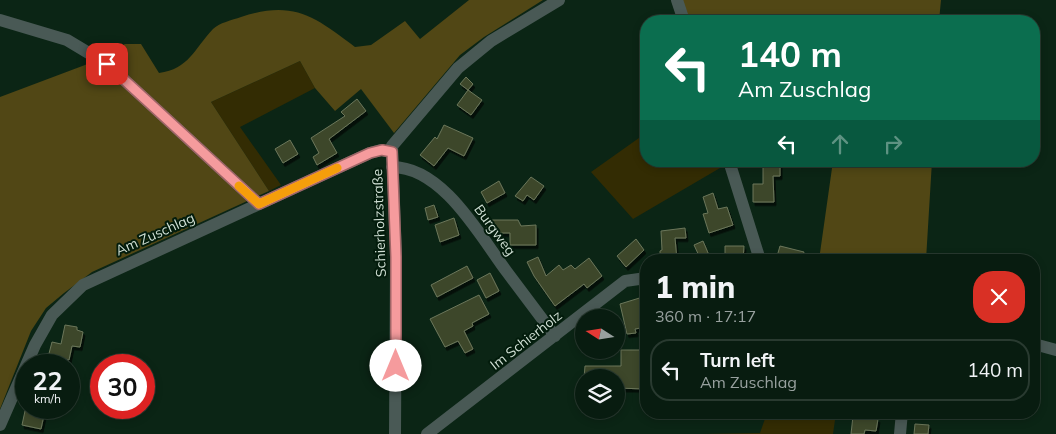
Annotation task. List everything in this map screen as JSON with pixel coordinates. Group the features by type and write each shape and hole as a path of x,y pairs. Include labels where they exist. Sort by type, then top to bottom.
{"street":[{"name":"Schierholzstraße","path":"396,434 396,257 392,168 394,143 458,68 491,41 559,0"},
{"path":"677,0 682,15"},
{"path":"0,20 67,40 107,64 259,204"},
{"name":"Am Zuschlag","path":"0,425 35,344 52,315 84,285 370,153 382,150 392,152"},
{"path":"730,167 758,254"},
{"name":"Burgweg","path":"392,168 408,169 416,173 440,187 459,206 555,336"},
{"name":"Im Schierholz","path":"427,434 625,282 640,279"},
{"path":"1040,346 1056,350"},
{"path":"900,434 901,419"}],"shaded area":[{"path":"469,0 543,0 484,37 460,55 394,133 361,89 335,111 315,88 300,61 211,102 269,191 92,272 64,293 46,308 31,331 22,354 15,354 15,371 0,409 0,97 85,65 125,44 141,44 159,73 169,71 184,63 206,36 222,23 259,12 275,10 302,14 315,19 355,47 371,45 405,21 420,39"},
{"path":"682,0 941,0 940,15 687,15"},
{"path":"300,61 315,88 240,127 281,185 269,191 211,102"},
{"path":"640,137 640,167 722,167 633,219 591,172"},
{"path":"832,167 932,167 926,254 820,254"},
{"path":"765,419 835,419 833,434 702,434 760,433"}],"building":[{"path":"466,77 473,84 468,90 460,84"},
{"path":"468,90 482,100 471,115 457,105"},
{"path":"357,99 366,111 329,139 337,153 317,165 313,157 319,153 311,138 345,116 341,112"},
{"path":"444,125 473,138 464,156 448,148 434,166 420,155 435,137 437,139"},
{"path":"290,140 298,154 283,163 275,149"},
{"path":"763,167 780,167 780,176 773,176 774,202 753,202 753,184 763,184"},
{"path":"531,177 544,186 534,200 527,195 523,201 515,196"},
{"path":"499,181 505,193 487,203 481,192"},
{"path":"713,193 718,209 727,207 733,225 709,233 703,214 708,213 703,197"},
{"path":"434,205 438,217 428,220 425,208"},
{"path":"454,218 459,235 440,242 435,225"},
{"path":"487,220 518,220 521,226 536,225 536,245 510,245 510,233 489,233 486,229"},
{"path":"685,228 686,238 675,238 676,254 660,254 662,250 661,231"},
{"path":"636,239 644,250 626,267 617,256"},
{"path":"703,241 708,254 698,254 694,245"},
{"path":"725,246 744,246 743,254 725,254"},
{"path":"780,246 804,252 804,254 778,254"},
{"path":"538,257 546,276 559,265 563,270 571,265 575,269 589,258 602,276 587,288 584,284 555,306 534,276 527,262"},
{"path":"467,266 473,278 437,297 431,285"},
{"path":"490,273 499,291 486,298 477,280"},
{"path":"479,295 489,314 472,323 473,326 464,331 473,349 465,353 458,341 445,347 430,319"},
{"path":"640,298 640,328 635,329 636,333 627,334 625,309 621,309 620,304"},
{"path":"65,325 77,327 77,330 83,332 80,347 72,346 70,354 49,354 52,342 61,344"},
{"path":"625,350 640,350 640,389 625,388 625,369 585,369 585,366 621,366 621,359 625,359"},
{"path":"23,419 43,419 41,429 22,425"},
{"path":"853,419 878,419 876,431 865,430 864,434 851,434"},
{"path":"915,424 929,425 928,434 914,434"}],"slow traffic":[{"path":"239,186 259,204 337,168"}],"route":[{"path":"107,64 259,204 370,153 382,150 392,152 396,257 396,366"}]}
